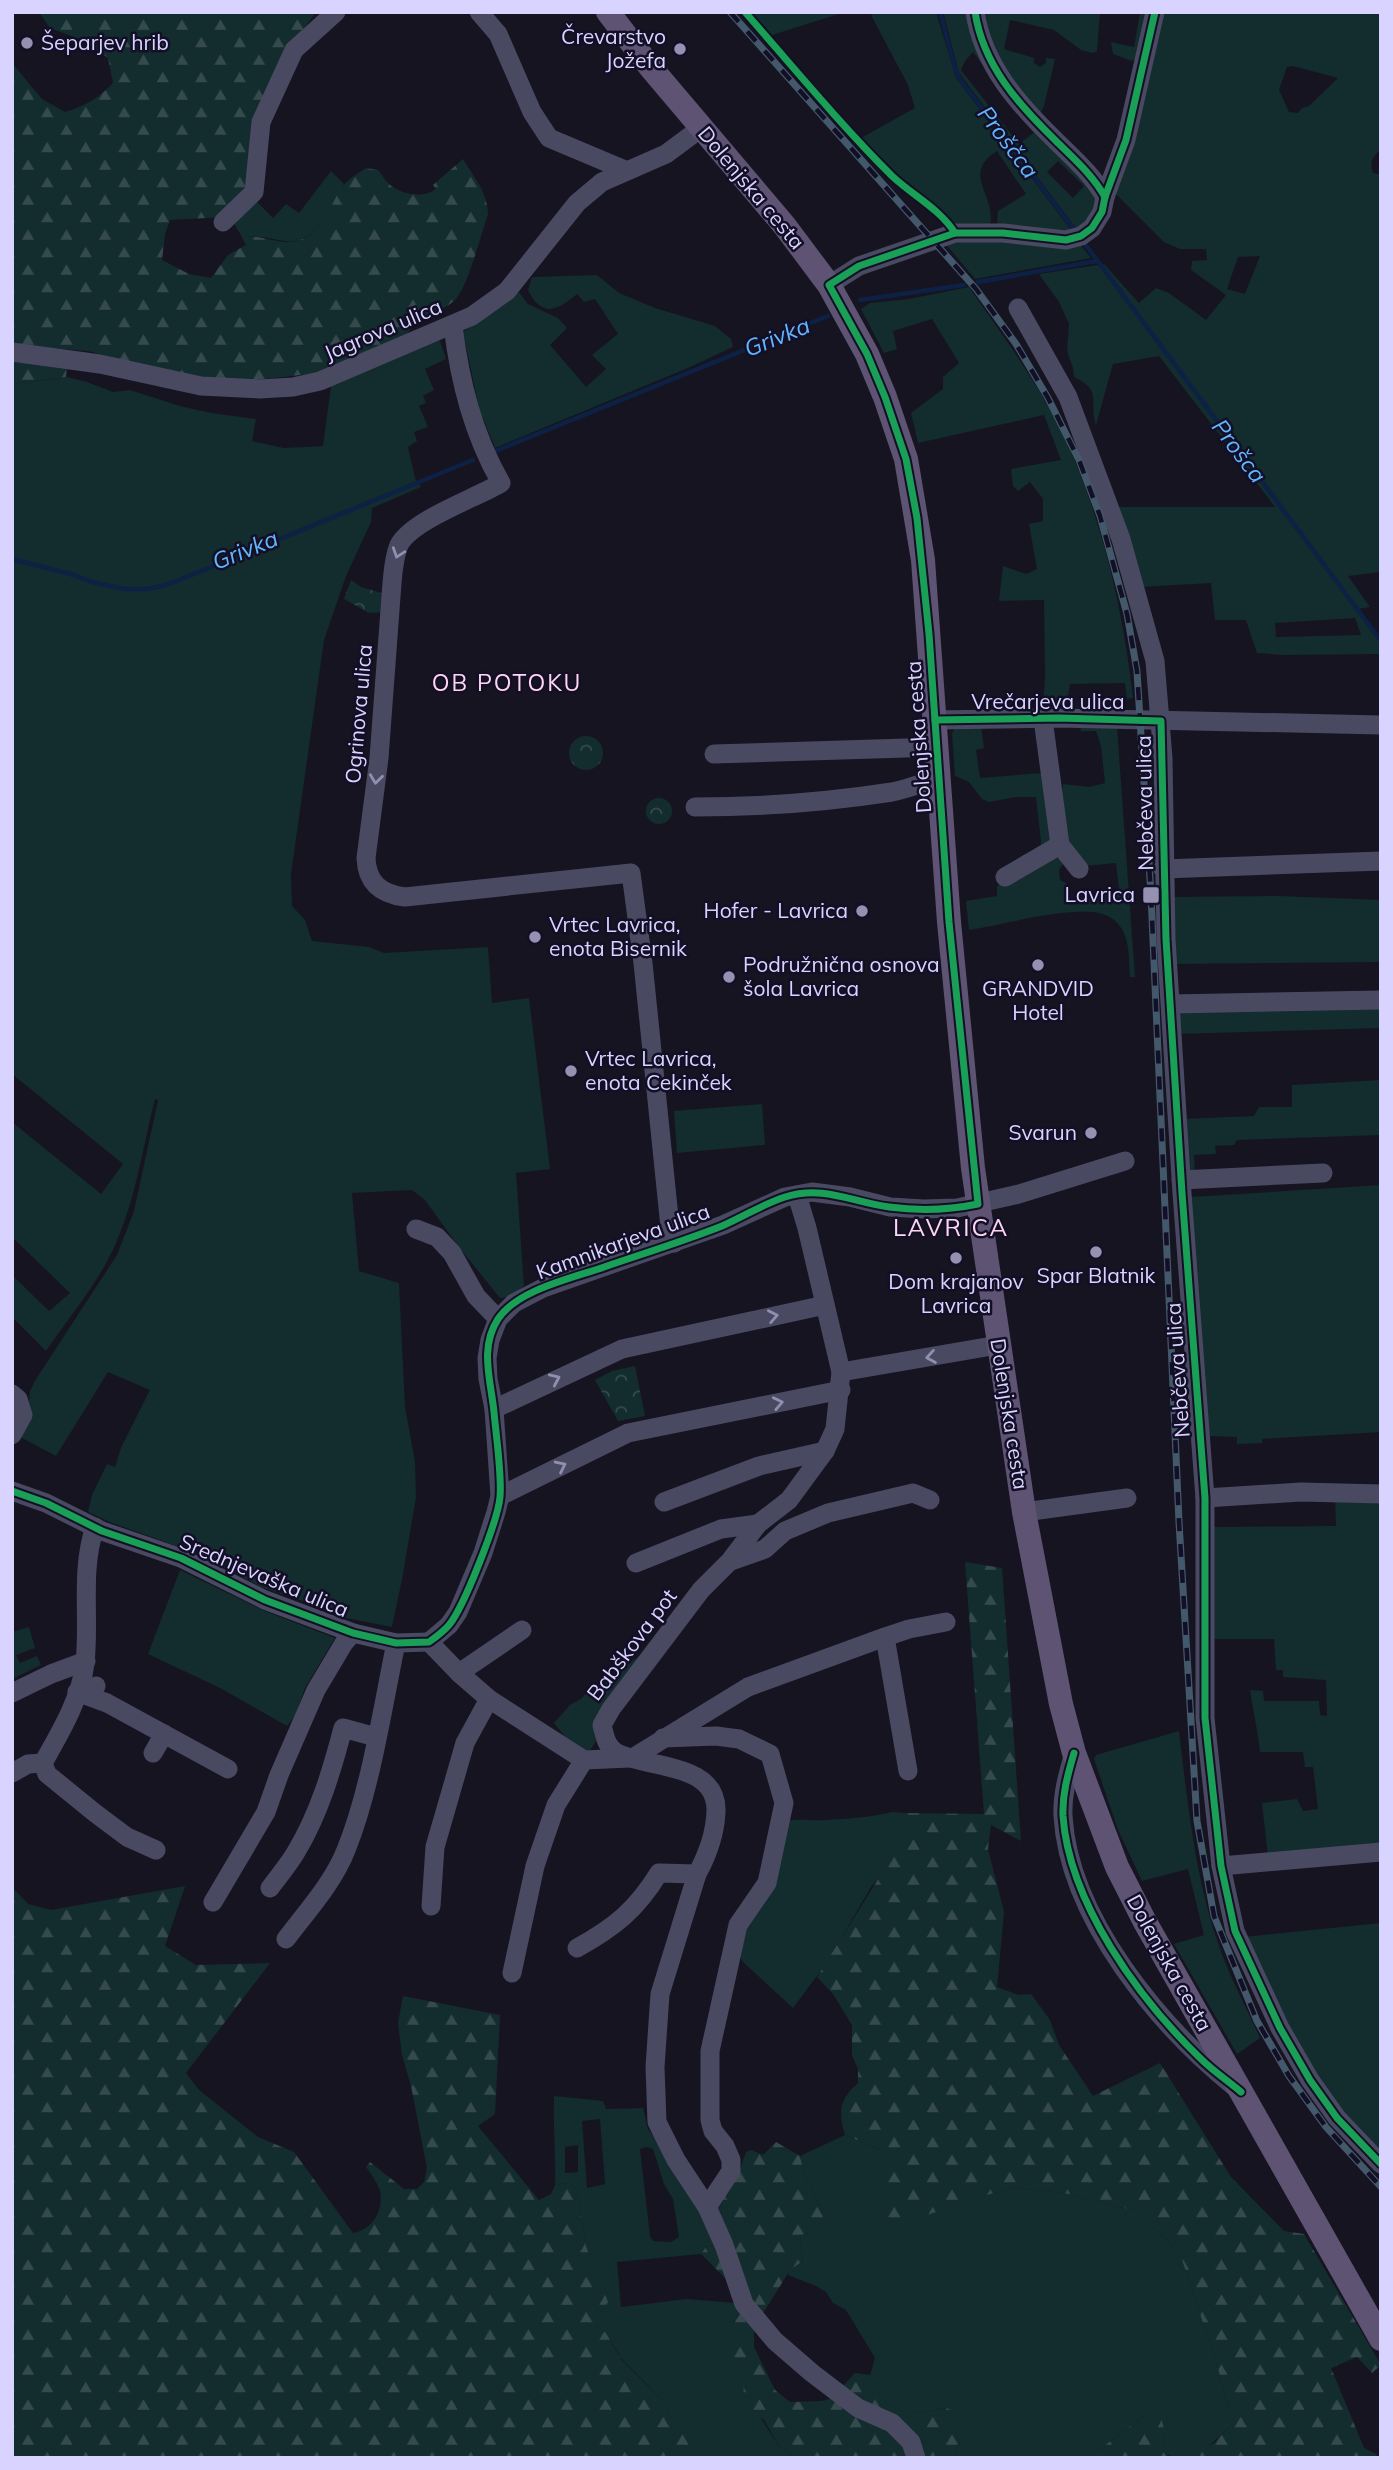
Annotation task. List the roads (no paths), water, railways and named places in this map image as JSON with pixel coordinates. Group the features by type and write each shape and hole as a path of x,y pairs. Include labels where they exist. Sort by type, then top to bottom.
{"main road":[{"name":"Dolenjska cesta","path":"608,12 701,128 784,225 829,285 867,354 886,397 906,459 923,560 949,922 978,1203 1024,1512 1058,1690 1074,1753 1117,1867 1145,1922 1381,2339"}],"street":[{"path":"223,222 254,192 261,122 294,50 336,12"},
{"path":"479,12 498,34 532,112 549,138 625,170"},
{"path":"975,12 984,48 995,70 1021,105 1088,172 1105,197"},
{"path":"829,285 859,266 955,233 1003,233 1066,240 1092,228 1102,212 1126,139 1155,12"},
{"name":"Jagrova ulica","path":"12,352 100,364 201,386 282,388 320,382 453,326 506,291 577,203 602,181 666,154 701,128"},
{"name":"Nebčeva ulica","path":"1018,308 1068,397 1121,539 1155,661 1161,721 1163,869 1181,1180 1205,1498 1205,1718 1221,1867 1235,1931 1269,2007 1310,2080 1337,2118 1381,2164"},
{"name":"Ogrinova ulica","path":"453,326 460,378 480,441 501,483 428,520 407,535 400,545 394,563 379,758 366,858 367,870 380,890 405,897 631,873 634,899"},
{"path":"1043,719 1060,845 1079,869"},
{"name":"Vrečarjeva ulica","path":"935,720 1043,719 1381,725"},
{"name":"Dolenjska cesta","path":"714,754 937,747"},
{"name":"Dolenjska cesta","path":"695,807 797,804 894,792 939,779"},
{"path":"1005,877 1060,845"},
{"name":"Nebčeva ulica","path":"1163,869 1381,861"},
{"name":"Kamnikarjeva ulica","path":"634,899 670,1227 674,1243"},
{"path":"1171,1004 1381,1000"},
{"name":"Kamnikarjeva ulica","path":"498,1319 514,1303 543,1288 723,1225 785,1197 813,1192 875,1205 924,1209 957,1208 1019,1194 1125,1161"},
{"path":"1181,1180 1322,1173"},
{"name":"Babškova pot","path":"634,1757 616,1752 607,1743 602,1725 611,1709 701,1590 730,1562 758,1524 789,1500 825,1451 835,1429 841,1381 807,1228 797,1195"},
{"path":"416,1229 437,1237 452,1252 476,1296 498,1319 487,1358 494,1409 500,1496 482,1553 458,1612 449,1625 429,1642 489,1699 584,1760 634,1757 704,1780 713,1790 717,1804 716,1824 707,1857 697,1874 660,1994 655,2067 657,2122 676,2160 706,2207 724,2245 744,2304 775,2341 858,2408 892,2423 911,2442 916,2458"},
{"path":"494,1409 622,1349 825,1305"},
{"path":"500,1496 628,1433 998,1345"},
{"path":"12,1394 18,1399 23,1415 12,1435"},
{"path":"664,1502 759,1466 825,1451"},
{"name":"Srednjevaška ulica","path":"12,1491 46,1503 95,1527 181,1558 265,1600 353,1633 396,1643 429,1642"},
{"path":"1205,1498 1301,1492 1381,1494"},
{"name":"Babškova pot","path":"730,1562 765,1549 785,1531 828,1513 914,1493 930,1500"},
{"path":"1024,1512 1127,1498"},
{"name":"Babškova pot","path":"636,1563 721,1529 758,1524"},
{"path":"43,1763 87,1689 88,1547 95,1527"},
{"path":"634,1757 748,1687 884,1637 946,1622"},
{"path":"459,1673 522,1630"},
{"name":"Srednjevaška ulica","path":"213,1902 266,1812 316,1690 344,1643 353,1633"},
{"path":"884,1637 908,1771"},
{"path":"286,1939 328,1884 346,1851 360,1809 396,1643"},
{"path":"12,1693 86,1661"},
{"path":"87,1689 107,1703 228,1769"},
{"path":"430,1906 435,1847 465,1743 489,1699"},
{"path":"270,1888 296,1852 314,1815 332,1772 343,1728 376,1737"},
{"path":"153,1753 164,1734"},
{"path":"663,1738 716,1736 739,1739 771,1754 784,1803 767,1883 738,1925 710,2051 710,2120 713,2131 725,2146 731,2160 731,2171 706,2207"},
{"name":"Dolenjska cesta","path":"1074,1753 1063,1792 1063,1817 1082,1894 1100,1930 1129,1974 1172,2030 1202,2060 1241,2092"},
{"path":"512,1973 539,1854 556,1805 584,1760"},
{"path":"12,1773 28,1764 43,1763"},
{"path":"43,1763 47,1774 65,1800 93,1823 129,1835 156,1850"},
{"path":"1221,1867 1381,1852"},
{"path":"577,1948 610,1930 643,1899 659,1873 697,1874"}],"waterway":[{"name":"Proščca","path":"940,12 959,78 1075,231"},
{"name":"Prošca","path":"1082,240 1381,641"},
{"name":"Grivka","path":"978,282 1097,261"},
{"name":"Grivka","path":"860,300 964,285"},
{"name":"Grivka","path":"493,452 828,316"},
{"name":"Grivka","path":"12,559 124,589 167,585 473,460"}],"railway":[{"path":"730,12 976,289 1016,344 1048,398 1079,460 1100,516 1127,614 1137,671 1151,895 1179,1522 1197,1821 1214,1916 1257,2021 1289,2076 1326,2127 1381,2187"}],"place":[{"name":"Šeparjev hrib","path":"27,43"},
{"name":"Črevarstvo Jožefa","path":"680,49"},
{"name":"Lavrica","path":"1151,895"},
{"name":"Hofer - Lavrica","path":"862,911"},
{"name":"Vrtec Lavrica, enota Bisernik","path":"535,937"},
{"name":"GRANDVID Hotel","path":"1038,965"},
{"name":"Podružnična osnova šola Lavrica","path":"729,977"},
{"name":"Vrtec Lavrica, enota Cekinček","path":"571,1071"},
{"name":"Svarun","path":"1091,1133"},
{"name":"Spar Blatnik","path":"1096,1252"},
{"name":"Dom krajanov Lavrica","path":"956,1258"}],"district":[{"name":"OB POTOKU","path":"507,683"},
{"name":"LAVRICA","path":"951,1228"}]}
